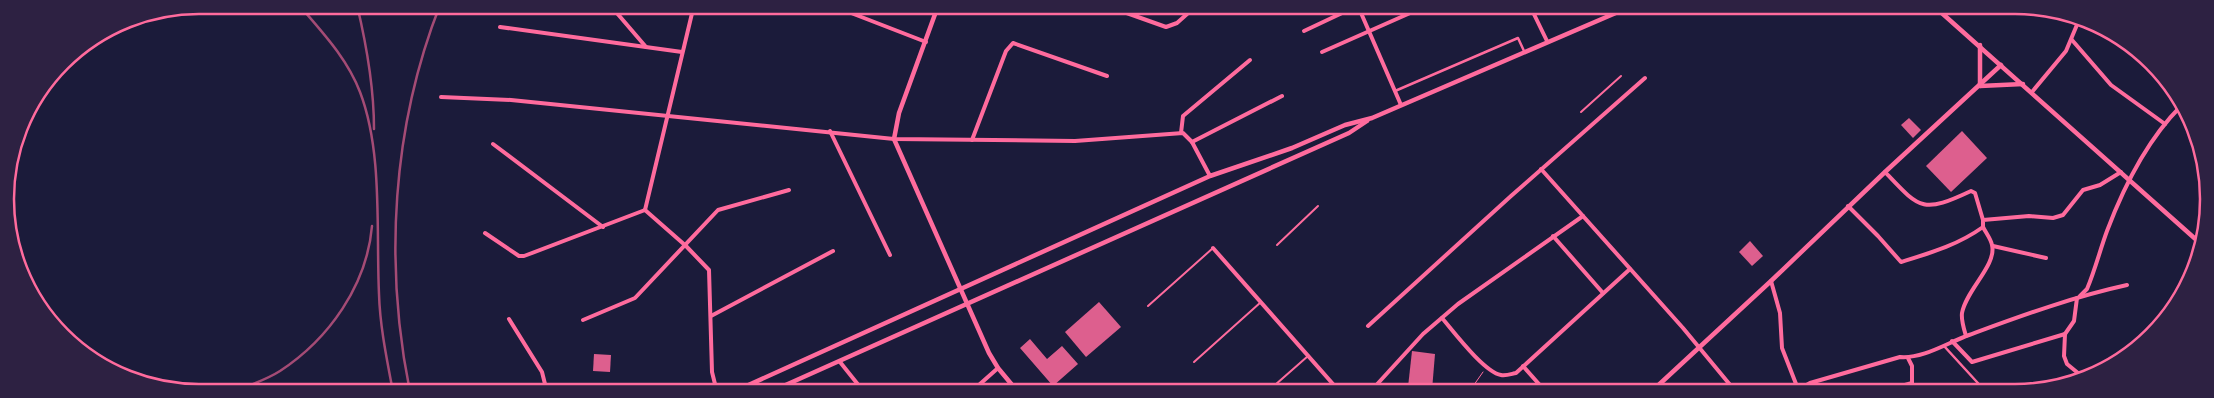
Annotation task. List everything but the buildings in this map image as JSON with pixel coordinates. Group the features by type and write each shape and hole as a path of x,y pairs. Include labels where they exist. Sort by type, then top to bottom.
{"street":[{"path":"618,14 646,47"},
{"path":"645,210 692,14"},
{"path":"854,14 926,42"},
{"path":"935,14 897,118 894,138 899,153 998,368 1011,384"},
{"path":"1129,14 1166,27 1177,24 1188,14"},
{"path":"1304,31 1340,14"},
{"path":"1361,14 1402,105"},
{"path":"1322,52 1407,14"},
{"path":"1534,14 1547,41"},
{"path":"751,384 1210,176 1292,148 1345,125 1372,118 1613,14"},
{"path":"1944,14 2196,239"},
{"path":"2032,92 2066,52 2077,25"},
{"path":"500,27 682,52"},
{"path":"1395,90 1518,38 1524,52"},
{"path":"2072,40 2111,85 2126,98 2165,124"},
{"path":"972,140 1006,51 1013,43 1107,76"},
{"path":"1980,45 1980,86"},
{"path":"1181,133 1183,116 1250,60"},
{"path":"1660,384 2001,65"},
{"path":"1368,326 1541,169 1645,78"},
{"path":"1980,86 2024,84"},
{"path":"441,96 510,100 894,138 1075,141 1181,133 1186,134 1192,142 1210,176"},
{"path":"1192,142 1282,96"},
{"path":"2078,373 2065,360 2065,334 2074,321 2077,298 2087,289 2107,231 2130,180 2165,124 2177,110"},
{"path":"789,384 1241,179 1349,133 1372,118"},
{"path":"830,131 890,255"},
{"path":"493,144 603,227"},
{"path":"1541,169 1700,347 1730,384"},
{"path":"1885,172 1911,199 1922,205 1935,205 1971,191 1975,193 1984,227 1993,246 1991,261 1975,284 1962,313 1966,336"},
{"path":"1983,220 2029,216 2053,218 2063,214 2083,190 2100,185 2121,172"},
{"path":"584,320 635,298 718,210 790,190"},
{"path":"1848,206 1901,262 1969,238 1984,227"},
{"path":"485,233 519,256 524,256 645,210"},
{"path":"645,210 686,246 709,270 712,372 715,384"},
{"path":"1377,384 1424,334 1458,304 1584,216"},
{"path":"1553,236 1603,293"},
{"path":"1993,246 2046,258"},
{"path":"1213,248 1333,384"},
{"path":"711,316 833,251"},
{"path":"1442,318 1486,367 1502,376 1516,373 1630,269"},
{"path":"1772,281 1780,313 1782,348 1794,384"},
{"path":"1808,384 1900,357 1915,358 1966,336 2077,298 2126,285"},
{"path":"509,319 542,372 545,384"},
{"path":"1952,341 1972,362 2065,334"},
{"path":"1944,345 1980,384"},
{"path":"1908,358 1912,366 1912,383 1908,384"},
{"path":"840,362 858,384"},
{"path":"1523,366 1539,384"},
{"path":"980,384 998,368"}],"lane":[{"path":"1581,112 1620,76"},
{"path":"1277,245 1318,206"},
{"path":"1148,306 1213,248"},
{"path":"1194,362 1262,302"},
{"path":"1277,384 1308,356"}],"path":[{"path":"1476,384 1486,367"}],"railway":[{"path":"306,14 333,46 348,68 360,92 367,115 372,140 377,192 381,319 392,384"},
{"path":"359,14 373,97 374,129"},
{"path":"409,384 397,295 395,245 397,196 411,99 424,51 437,14"},
{"path":"253,384 280,371 298,358 329,327 354,289 369,248 372,226"}]}
